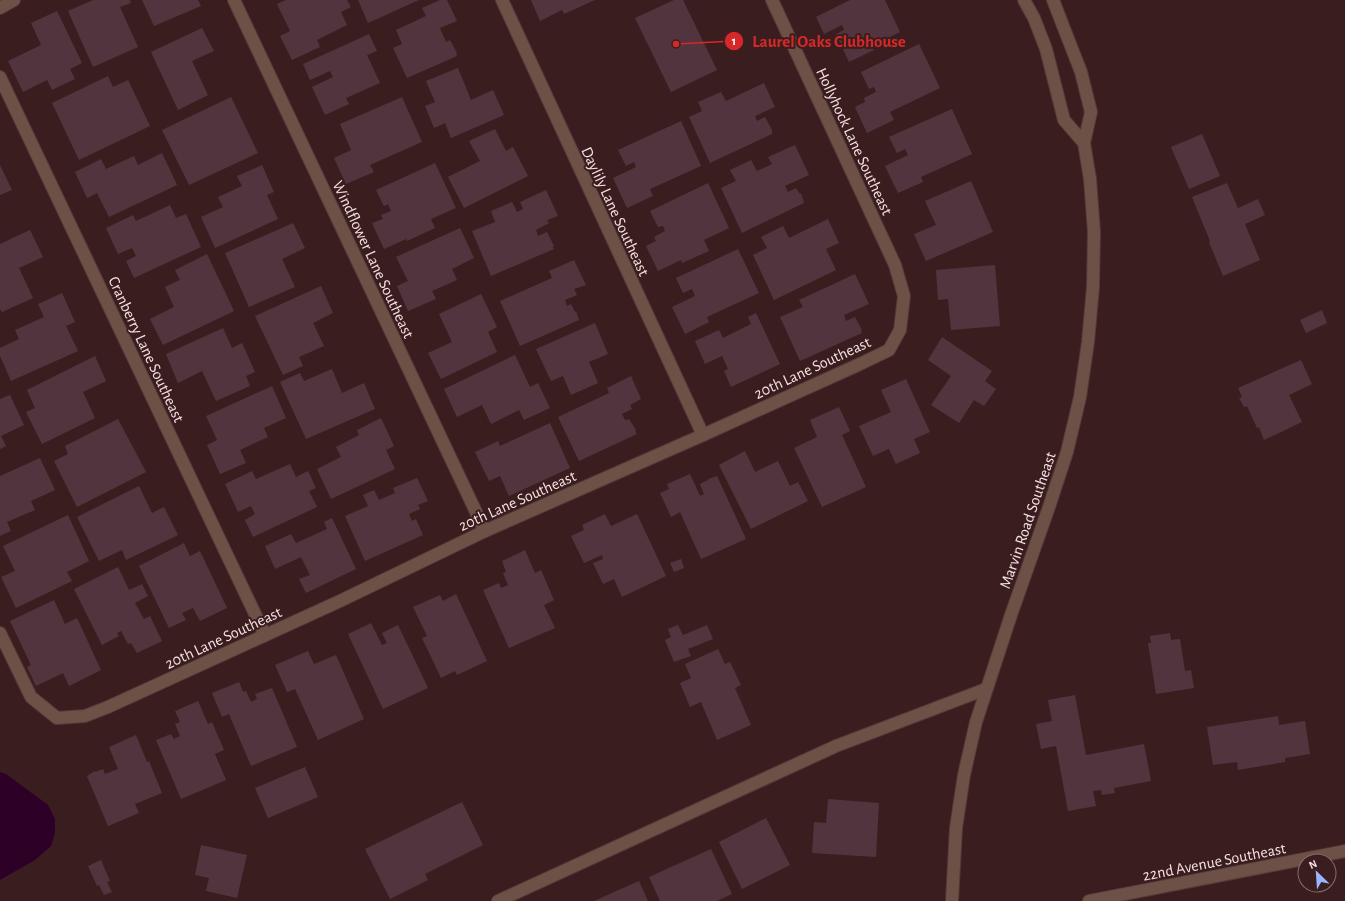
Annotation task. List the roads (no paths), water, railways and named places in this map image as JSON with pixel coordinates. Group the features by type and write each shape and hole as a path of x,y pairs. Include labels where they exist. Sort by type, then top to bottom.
{"street":[{"path":"0,8 14,0"},
{"name":"Windflower Lane Southeast","path":"234,0 485,531"},
{"name":"Daylily Lane Southeast","path":"502,0 703,435"},
{"name":"Hollyhock Lane Southeast","path":"772,0 895,265 904,296"},
{"path":"1024,0 1034,18 1046,49 1064,120 1084,143"},
{"name":"Marvin Road Southeast","path":"952,901 956,828 964,775 976,722 1011,614 1067,452 1080,397 1088,342 1093,287 1094,232 1090,179 1084,143 1091,112 1082,72 1060,21 1053,0"},
{"name":"Cranberry Lane Southeast","path":"0,77 265,635"},
{"name":"20th Lane Southeast","path":"0,633 31,697 57,718 85,716 108,707 340,601 485,531 703,435 889,350 900,330 904,296"},
{"path":"498,901 836,746 986,689"},
{"name":"22nd Avenue Southeast","path":"1089,901 1345,851"}],"place":[{"name":"Laurel Oaks Clubhouse","path":"676,44"}]}
